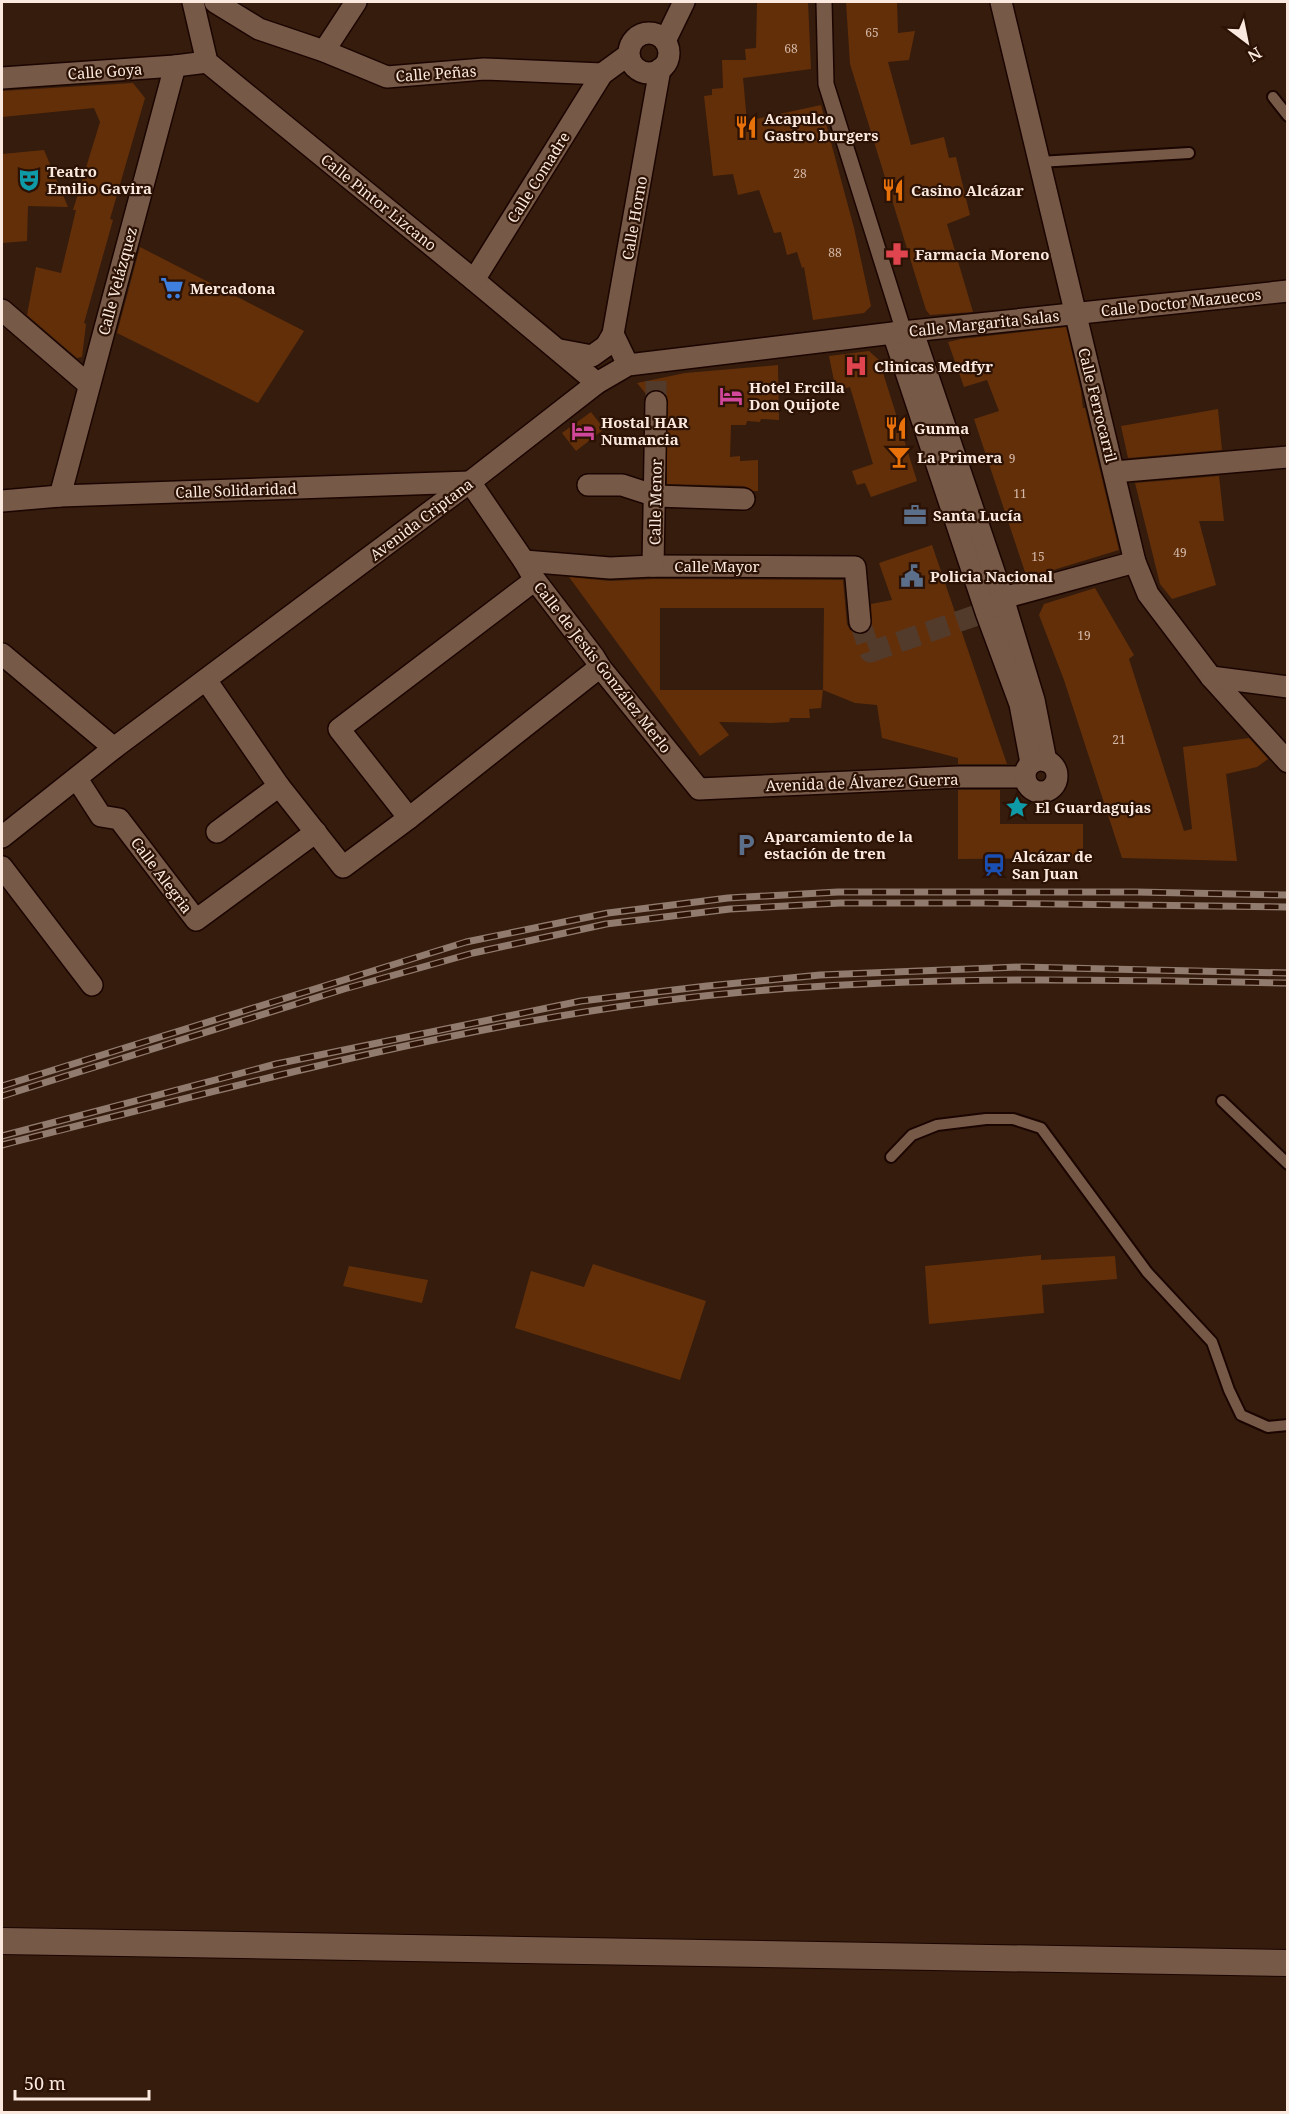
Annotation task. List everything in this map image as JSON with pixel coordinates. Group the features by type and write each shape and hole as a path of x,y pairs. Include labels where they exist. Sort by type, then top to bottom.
{"street":[{"path":"193,2 207,62"},
{"name":"Calle Peñas","path":"215,2 259,28 387,76 484,69 602,74"},
{"path":"324,51 356,2"},
{"path":"657,37 676,2"},
{"path":"657,37 684,2"},
{"path":"824,2 826,84 904,332 986,612 1020,704 1034,767"},
{"name":"Calle Ferrocarril","path":"1001,2 1135,562 1148,594 1211,677 1287,762"},
{"path":"636,37 657,37 669,53 665,65 654,72 640,71 630,62 629,48 636,37"},
{"path":"602,74 628,55"},
{"name":"Calle Goya","path":"2,78 207,62"},
{"name":"Calle Pintor Lizcano","path":"207,62 597,383"},
{"name":"Calle Velázquez","path":"60,496 175,66"},
{"name":"Calle Horno","path":"613,334 660,69"},
{"name":"Calle Comadre","path":"474,280 602,74"},
{"name":"Calle Doctor Mazuecos","path":"1075,313 1287,291"},
{"path":"2,310 89,385"},
{"name":"Calle Margarita Salas","path":"904,332 1075,313"},
{"path":"904,332 1004,598 1034,700 1034,767"},
{"name":"Avenida Criptana","path":"2,837 114,748 470,482 597,383 628,365 656,370 904,332"},
{"path":"557,350 592,356 606,346 613,334"},
{"path":"613,334 628,365"},
{"name":"Calle Menor","path":"653,566 656,402"},
{"path":"1114,472 1287,457"},
{"name":"Calle Solidaridad","path":"2,501 60,496 470,482"},
{"name":"Calle de Jesús González Merlo","path":"470,482 525,561 535,580 600,667 699,789"},
{"path":"588,485 622,485 656,496 744,500"},
{"name":"Calle Mayor","path":"525,561 610,568 653,566 855,567 860,622"},
{"path":"986,612 1004,598 1135,562"},
{"path":"409,818 339,729 535,580"},
{"path":"2,654 114,748"},
{"path":"206,680 279,786 343,867 409,818 600,667"},
{"path":"1211,677 1287,687"},
{"name":"Avenida de Álvarez Guerra","path":"699,789 958,777 1034,767"},
{"name":"Calle Alegria","path":"77,779 101,816 119,819 195,920 316,832"},
{"path":"217,832 279,786"},
{"path":"2,867 92,985"},
{"path":"2,1941 1287,1964"}],"lane":[{"path":"1273,97 1287,116"},
{"path":"1039,162 1189,153"},
{"path":"1222,1101 1287,1164"},
{"path":"891,1157 912,1135 937,1125 986,1119 1013,1119 1041,1128 1147,1272 1212,1342 1229,1390 1241,1415 1268,1427 1287,1425"}],"building":[{"path":"757,2 808,2 811,69 743,78 747,121 821,105 854,228 871,306 864,313 813,320 804,267 802,268 797,252 787,255 781,232 774,233 759,190 738,195 733,174 713,176 704,96 712,95 712,89 723,88 722,60 746,60 745,49 756,48"},
{"path":"846,2 897,2 898,33 915,31 909,60 888,62 911,145 944,137 949,158 956,157 970,215 947,224 973,312 930,315 926,310 850,64"},
{"path":"133,83 145,98 110,219 113,220 84,323 86,324 82,357 77,358 27,315 36,267 61,273 76,210 73,210 100,122 94,108 2,117 2,91"},
{"name":"Teatro Emilio Gavira","path":"44,150 68,207 28,206 27,241 2,243 2,154"},
{"name":"Mercadona","path":"140,247 304,331 258,403 117,333"},
{"path":"1066,327 1083,408 1085,408 1119,550 1027,578 974,419 999,411 987,380 964,387 948,342"},
{"path":"869,351 879,360 917,481 871,497 865,483 857,485 852,471 873,464 850,387 836,391 829,356"},
{"path":"778,365 779,420 761,419 760,422 747,421 746,425 731,425 730,457 740,456 740,461 758,460 758,491 744,486 667,484 667,396 663,391 657,389 646,394 637,383 685,373"},
{"path":"1218,409 1222,450 1128,458 1121,426"},
{"name":"Hostal HAR Numancia","path":"591,412 604,429 576,451 562,433"},
{"path":"1219,476 1224,521 1199,521 1216,585 1172,599 1160,584 1135,483"},
{"path":"932,545 1007,764 958,764 958,758 882,738 877,705 855,703 823,690 821,708 809,709 810,718 790,718 789,722 771,723 719,722 729,735 700,756 569,577 610,581 653,579 843,580 847,624 850,630 861,635 872,627 871,604 892,600 879,563","holes":["660,608 824,608 823,690 660,690"]},
{"path":"1095,588 1134,655 1129,659 1184,831 1192,829 1183,747 1249,738 1268,759 1257,767 1226,774 1237,861 1122,858 1064,680 1039,615 1044,604"},
{"name":"Alcázar de San Juan","path":"958,790 1000,790 1000,824 1083,824 1083,858 958,859"},
{"path":"1041,1255 1041,1260 1115,1256 1117,1279 1042,1285 1044,1313 929,1324 925,1266"},
{"path":"593,1264 706,1301 680,1380 515,1328 531,1271 584,1287"},
{"path":"349,1266 428,1280 422,1303 343,1286"}],"tunnel":[{"path":"656,378 656,402"},
{"path":"860,622 870,652 986,612"}],"railway":[{"path":"2,1086 466,942 608,913 728,898 838,892 1136,892 1288,895"},
{"path":"2,1096 344,989 473,953 606,924 730,909 840,903 1288,907"},
{"path":"2,1136 276,1064 581,1001 820,975 1021,967 1288,973"},
{"path":"2,1145 325,1064 488,1029 653,1002 811,987 970,980 1288,983"}],"place":[{"name":"Acapulco Gastro burgers","path":"746,127"},
{"name":"Teatro Emilio Gavira","path":"29,180"},
{"name":"Casino Alcázar","path":"893,190"},
{"name":"Farmacia Moreno","path":"897,254"},
{"name":"Mercadona","path":"172,288"},
{"name":"Clinicas Medfyr","path":"856,366"},
{"name":"Hotel Ercilla Don Quijote","path":"731,396"},
{"name":"Gunma","path":"896,428"},
{"name":"Hostal HAR Numancia","path":"583,431"},
{"name":"La Primera","path":"899,457"},
{"name":"Santa Lucía","path":"915,515"},
{"name":"Policia Nacional","path":"912,576"},
{"name":"El Guardagujas","path":"1017,807"},
{"name":"Aparcamiento de la estación de tren","path":"746,845"},
{"name":"Alcázar de San Juan","path":"994,865"}]}
